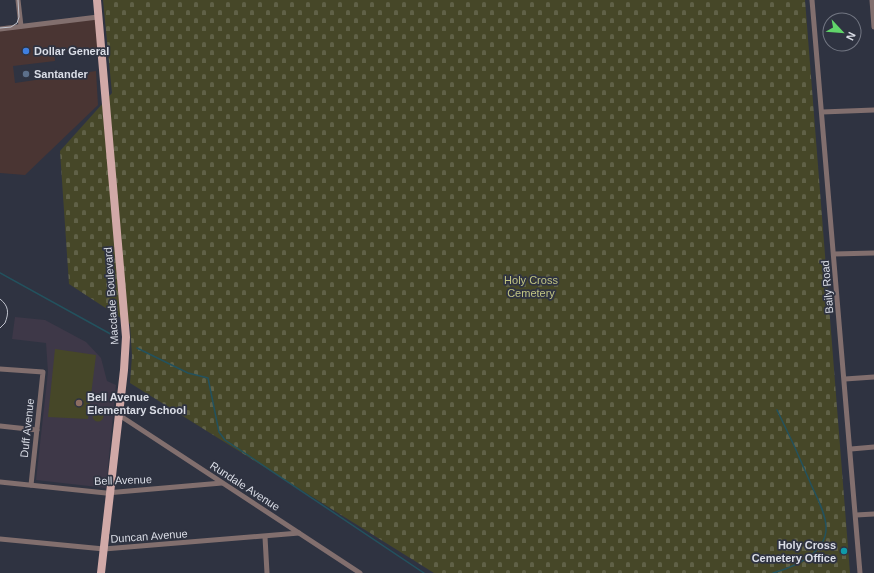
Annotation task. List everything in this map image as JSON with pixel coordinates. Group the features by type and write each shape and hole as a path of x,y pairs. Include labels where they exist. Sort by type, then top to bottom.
{"main road":[{"name":"Macdade Boulevard","path":"97,0 125,324 125,359 101,573"}],"street":[{"path":"18,0 21,26"},
{"name":"Baily Road","path":"812,0 851,449 860,573"},
{"path":"872,0 874,27"},
{"path":"0,28 98,18"},
{"path":"822,112 874,110"},
{"path":"834,254 874,253"},
{"name":"Duff Avenue","path":"0,369 43,372 32,485"},
{"path":"845,379 874,377"},
{"name":"Rundale Avenue","path":"119,415 360,573"},
{"path":"0,426 37,430"},
{"path":"851,449 874,447"},
{"name":"Bell Avenue","path":"0,482 110,492 222,483"},
{"path":"856,515 874,514"},
{"name":"Duncan Avenue","path":"0,540 104,549 299,533"},
{"path":"264,537 267,573"}],"shaded area":[{"path":"96,18 98,49 54,52 55,61 13,66 15,83 96,71 98,105 25,175 0,173 0,31"},
{"name":"Bell Avenue Elementary School","path":"15,317 45,320 86,342 101,358 107,381 116,385 106,488 36,480 48,372 46,343 12,339"}],"green space":[{"name":"Holy Cross Cemetery","path":"103,0 805,0 850,573 434,573 130,383 132,356 130,324 69,284 60,151 112,93"},
{"path":"55,349 96,355 88,419 48,417"},
{"path":"98,410 102,412 104,416 102,420 98,422 94,420 92,416 94,412"}],"waterway":[{"path":"0,273 116,337"},
{"path":"137,348 188,373 208,378 219,432 225,440 424,573"},
{"path":"773,573 800,563 816,551 822,544 826,526 820,504 777,410"}],"tram line":[{"path":"0,28 11,27 17,23 19,17 18,0"},
{"path":"0,299 7,307 8,313 5,323 0,328"}],"place":[{"name":"Dollar General","path":"26,51"},
{"name":"Santander","path":"26,74"},
{"name":"Bell Avenue Elementary School","path":"79,403"},
{"name":"Holy Cross Cemetery Office","path":"844,551"}]}
